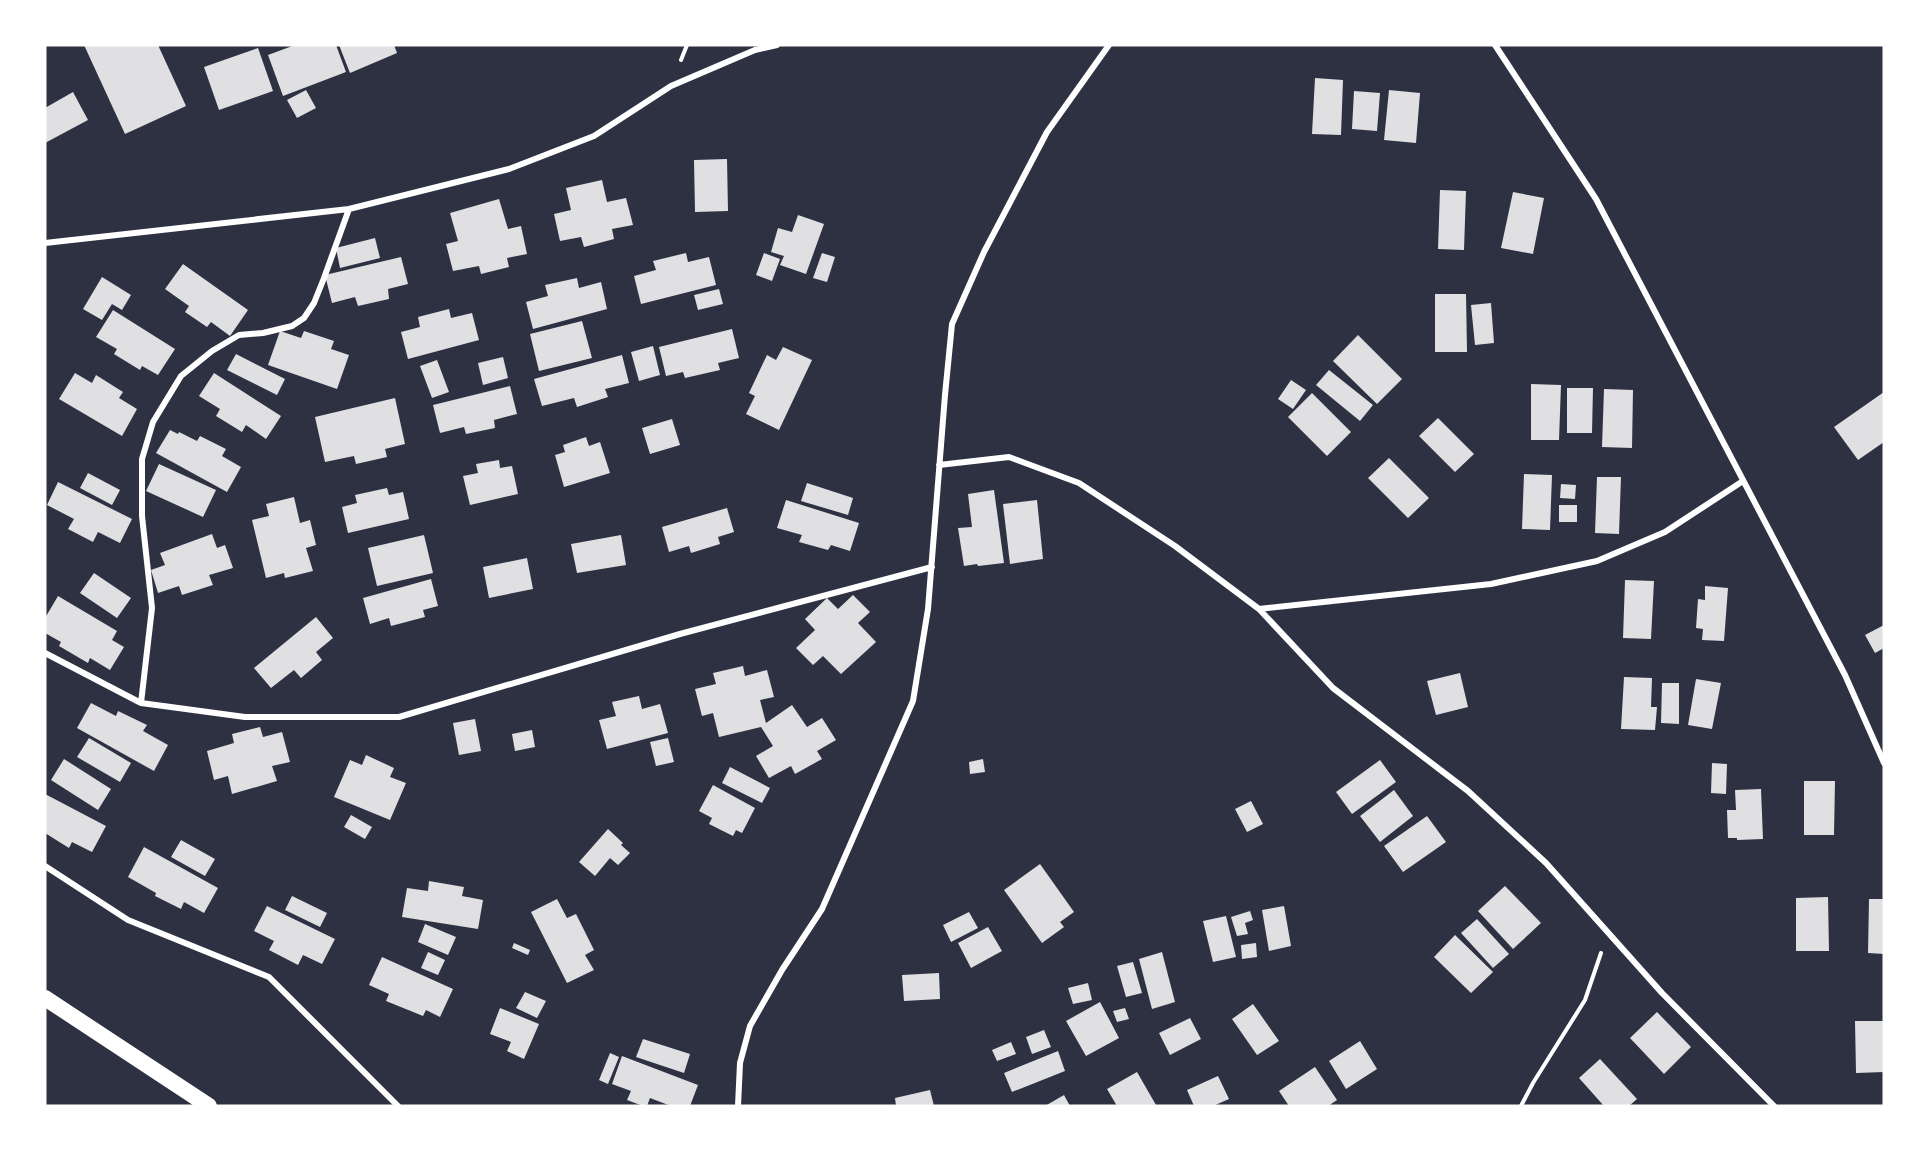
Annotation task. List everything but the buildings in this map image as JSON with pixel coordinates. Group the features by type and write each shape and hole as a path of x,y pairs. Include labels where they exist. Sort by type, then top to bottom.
{"highway":[{"path":"45,998 209,1106"}],"street":[{"path":"45,243 349,209 509,170 594,136 671,86 755,50 777,45"},
{"path":"738,1106 740,1063 750,1026 782,970 822,909 913,701 928,609 952,324 984,252 1047,132 1109,45"},
{"path":"1495,45 1596,199 1845,675 1884,763"},
{"path":"141,703 153,608 142,516 142,459 153,422 181,376 212,351 239,335 263,333 292,326 304,318 314,303 349,209"},
{"path":"939,465 1009,457 1079,483 1175,546 1259,609 1333,688 1468,791 1546,863 1662,993 1774,1106"},
{"path":"1259,609 1491,584 1597,561 1665,532 1743,481"},
{"path":"45,653 141,703 244,717 399,717 680,634 932,567"},
{"path":"45,866 128,920 268,977 398,1106"}],"path":[{"path":"1521,1106 1585,1000 1608,932"}]}
